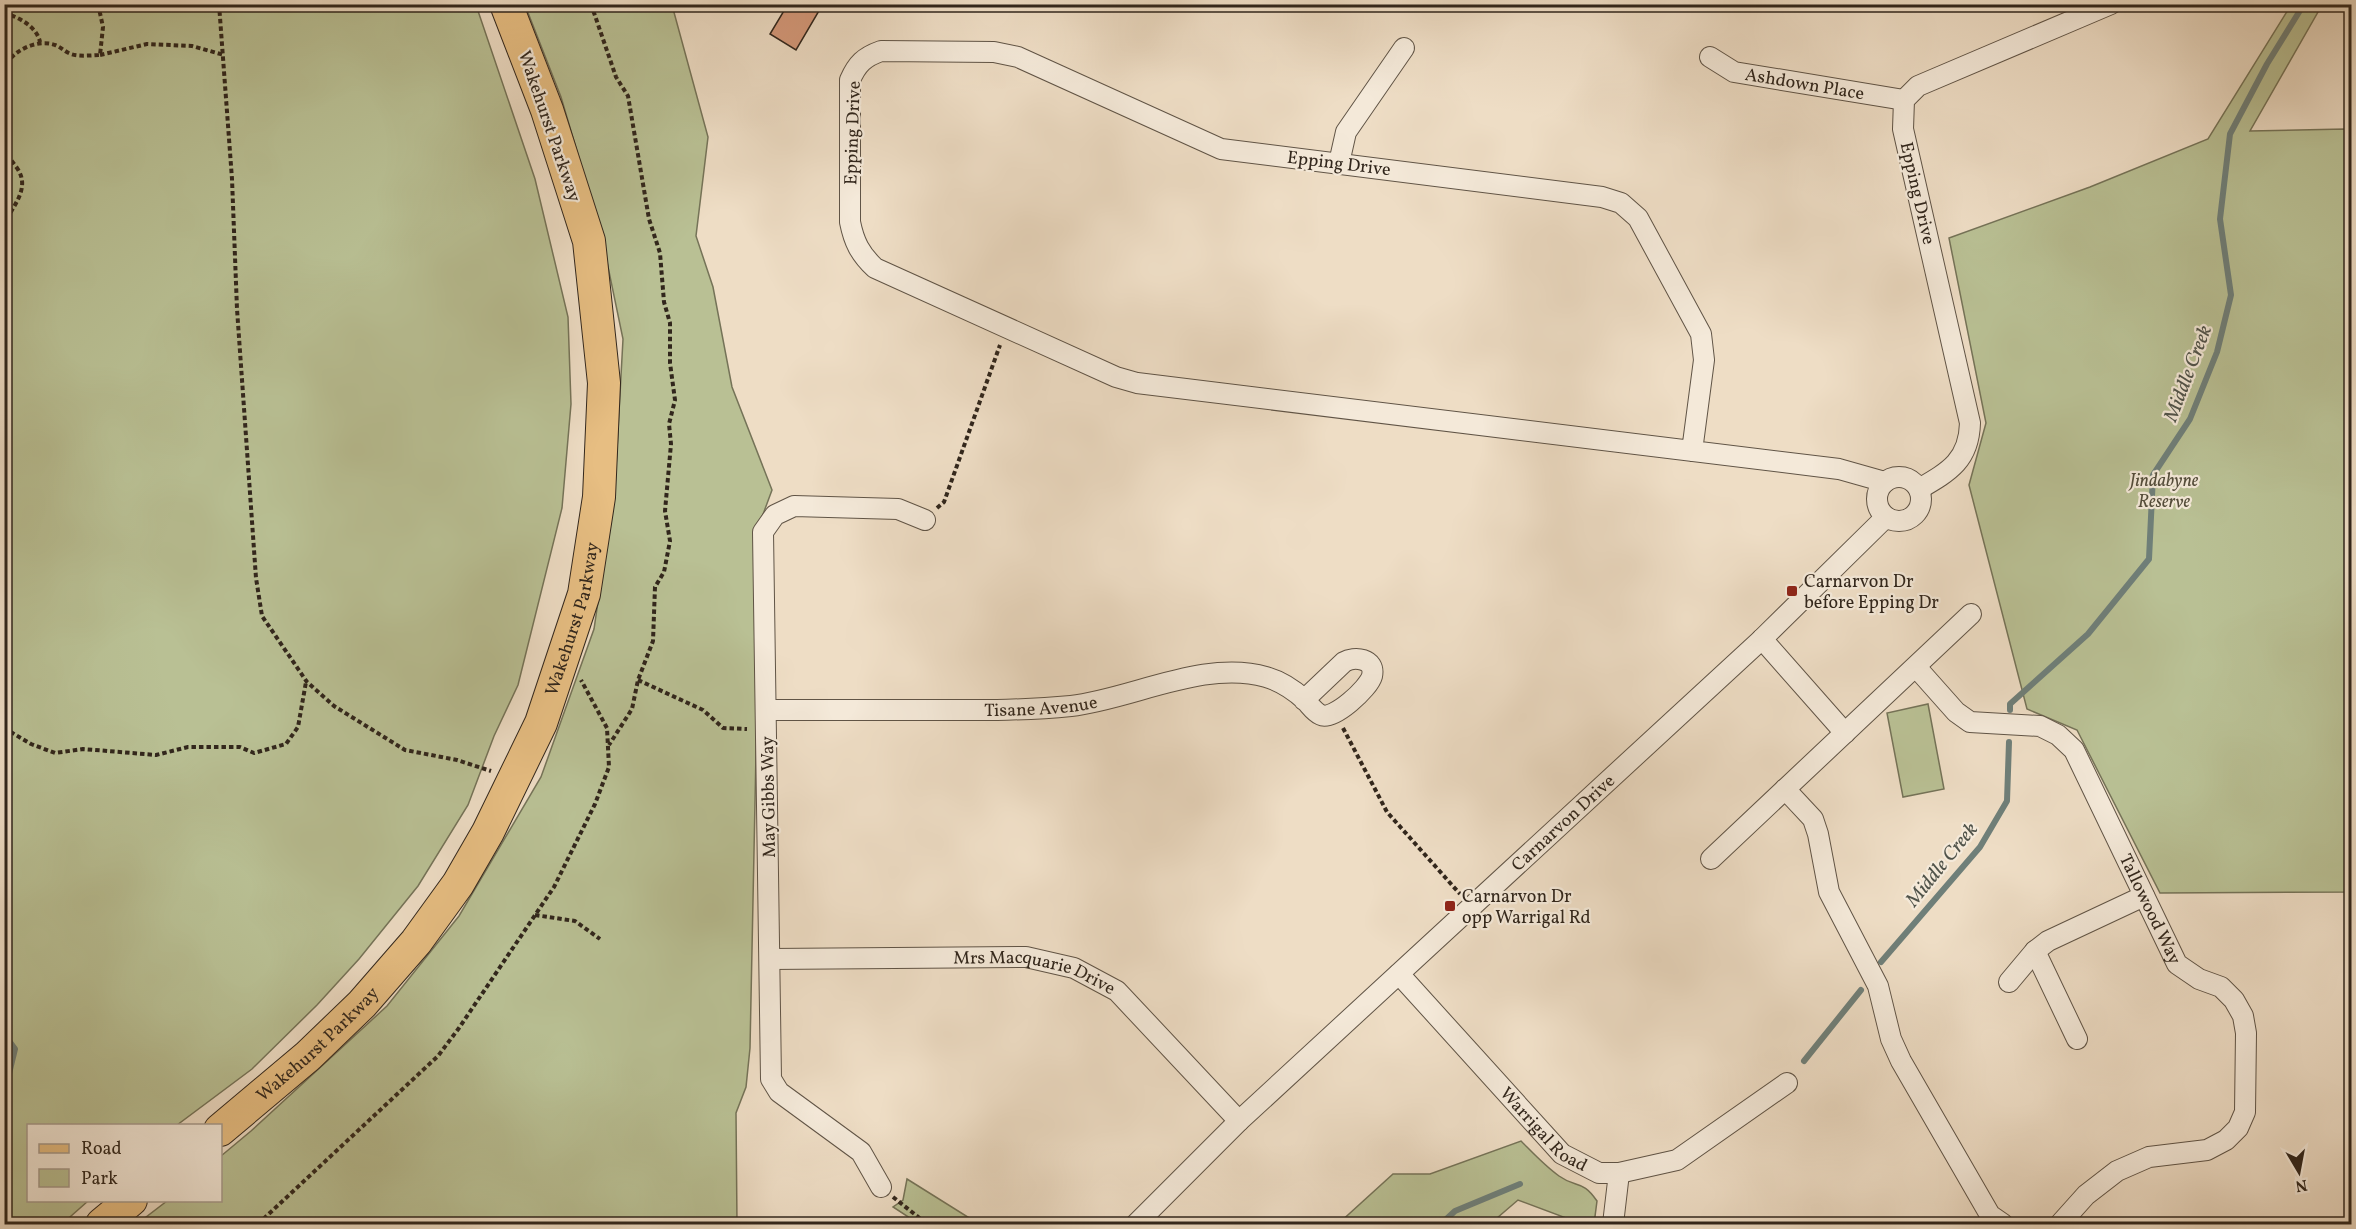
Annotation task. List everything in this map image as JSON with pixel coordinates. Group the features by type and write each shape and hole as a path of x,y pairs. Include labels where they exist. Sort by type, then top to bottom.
{"main road":[{"name":"Wakehurst Parkway","path":"222,1128 308,1056 362,1004 416,942 458,884 488,832 541,723 584,594 599,497 604,383 589,242 547,110 506,4"},
{"path":"102,1224 129,1202"}],"street":[{"path":"1904,100 1918,86 2111,4"},
{"path":"1339,163 1346,132 1404,48"},
{"name":"Epping Drive","path":"1692,451 1704,360 1701,334 1638,218 1621,203 1602,197 1221,148 1018,57 983,52 881,51 868,56 856,65 850,80 850,222 854,239 862,255 875,268 1116,376 1137,383 1692,451 1839,469 1885,482"},
{"name":"Ashdown Place","path":"1710,57 1734,72 1904,100"},
{"name":"Epping Drive","path":"1904,100 1903,129 1970,423 1969,440 1961,460 1919,489"},
{"path":"1892,478 1908,479 1919,489 1921,504 1913,517 1899,522 1886,517 1877,499 1878,492 1885,482 1892,478"},
{"name":"May Gibbs Way","path":"881,1187 861,1152 779,1092 771,1079 763,532 775,515 794,506 898,509 925,520"},
{"name":"Carnarvon Drive","path":"1136,1224 1239,1121 1762,639 1886,517"},
{"path":"1711,859 1971,614"},
{"path":"1762,639 1845,733"},
{"path":"1305,700 1344,662 1351,658 1360,658 1367,662 1372,676 1338,713"},
{"name":"Tallowood Way","path":"1916,667 1956,712 1970,722 2040,726 2058,735 2074,750 2177,964 2199,979 2221,987 2234,1000 2242,1016 2246,1034 2245,1112 2238,1128 2226,1140 2207,1150 2149,1157 2116,1171 2086,1195 2060,1224"},
{"name":"Tisane Avenue","path":"767,719 1073,706 1206,675 1238,673 1266,677 1285,685 1323,717 1338,713"},
{"path":"1785,789 1813,819 1829,892 1878,986 1890,1039 1901,1061 1990,1215 2003,1224"},
{"path":"2009,981 2035,951 2048,941 2144,896"},
{"path":"2035,951 2078,1039"},
{"name":"Mrs Macquarie Drive","path":"770,959 1026,957 1074,968 1117,990 1239,1121"},
{"name":"Warrigal Road","path":"1399,974 1562,1154 1599,1173 1619,1173 1677,1160 1787,1083"},
{"path":"1613,1224 1619,1173"}],"path":[{"path":"98,4 103,27 100,55"},
{"path":"219,4 232,179 237,309 256,578 262,615 307,682 334,705 405,750 457,760 514,778"},
{"path":"591,4 616,76 628,96 649,219 660,253 664,302 670,322 670,363 675,399 669,424 671,444 664,512 670,541 664,572 655,587 653,641 638,680 632,709 609,745"},
{"path":"4,13 17,16 38,32 40,42"},
{"path":"4,71 6,63 40,42 54,45 73,55 100,55 147,44 192,46 224,56"},
{"path":"4,148 9,161 16,167 23,179 22,193 4,224"},
{"path":"925,520 944,502 1006,327"},
{"path":"258,1224 438,1056 554,887 595,804 609,767 608,728 565,650"},
{"path":"638,680 703,710 723,728 732,730 767,719"},
{"path":"4,728 31,744 55,753 83,749 156,755 188,747 240,747 254,753 286,744 292,736 298,727 307,682"},
{"path":"1338,713 1344,731 1386,812 1471,908"},
{"path":"535,915 575,921 600,939"},
{"path":"881,1187 927,1224"}],"green space":[{"path":"5,4 476,5 535,179 568,317 571,404 562,508 518,685 494,736 468,805 418,886 359,959 317,1005 252,1069 178,1124 27,1124 27,1202 87,1202 62,1224 4,1224"},
{"path":"525,5 672,5 708,137 696,236 713,287 732,387 772,490 755,536 757,704 750,1048 746,1087 736,1113 737,1224 137,1224 166,1202 222,1202 222,1155 387,1006 459,916 541,777 594,629 615,486 623,339 601,233 561,97"},
{"name":"Jindabyne Reserve","path":"2291,5 2322,5 2250,131 2345,129 2351,138 2351,892 2160,893 2077,730 2027,709 1969,485 1986,423 1949,238 2090,187 2208,139"},
{"path":"1928,704 1944,789 1903,797 1887,713"},
{"path":"1521,1141 1559,1176 1583,1187 1592,1194 1597,1201 1594,1224 1582,1224 1518,1200 1490,1224 1338,1224 1393,1174 1430,1174"},
{"path":"907,1179 979,1224 919,1224 893,1207 903,1200"}],"building":[{"path":"788,4 823,4 796,50 770,34"}],"waterway":[{"path":"4,28 11,4"},
{"name":"Middle Creek","path":"2010,710 2010,704 2088,634 2149,559 2153,475 2190,419 2217,352 2231,295 2220,219 2230,134 2267,64 2304,4"},
{"name":"Middle Creek","path":"1881,962 1980,847 2007,801 2009,742"},
{"name":"Middle Creek","path":"1804,1061 1861,990"},
{"path":"4,1034 15,1049 4,1094"},
{"name":"Middle Creek","path":"1441,1224 1455,1211 1520,1184"}],"place":[{"name":"Carnarvon Dr before Epping Dr","path":"1792,591"},
{"name":"Carnarvon Dr opp Warrigal Rd","path":"1450,906"}]}
